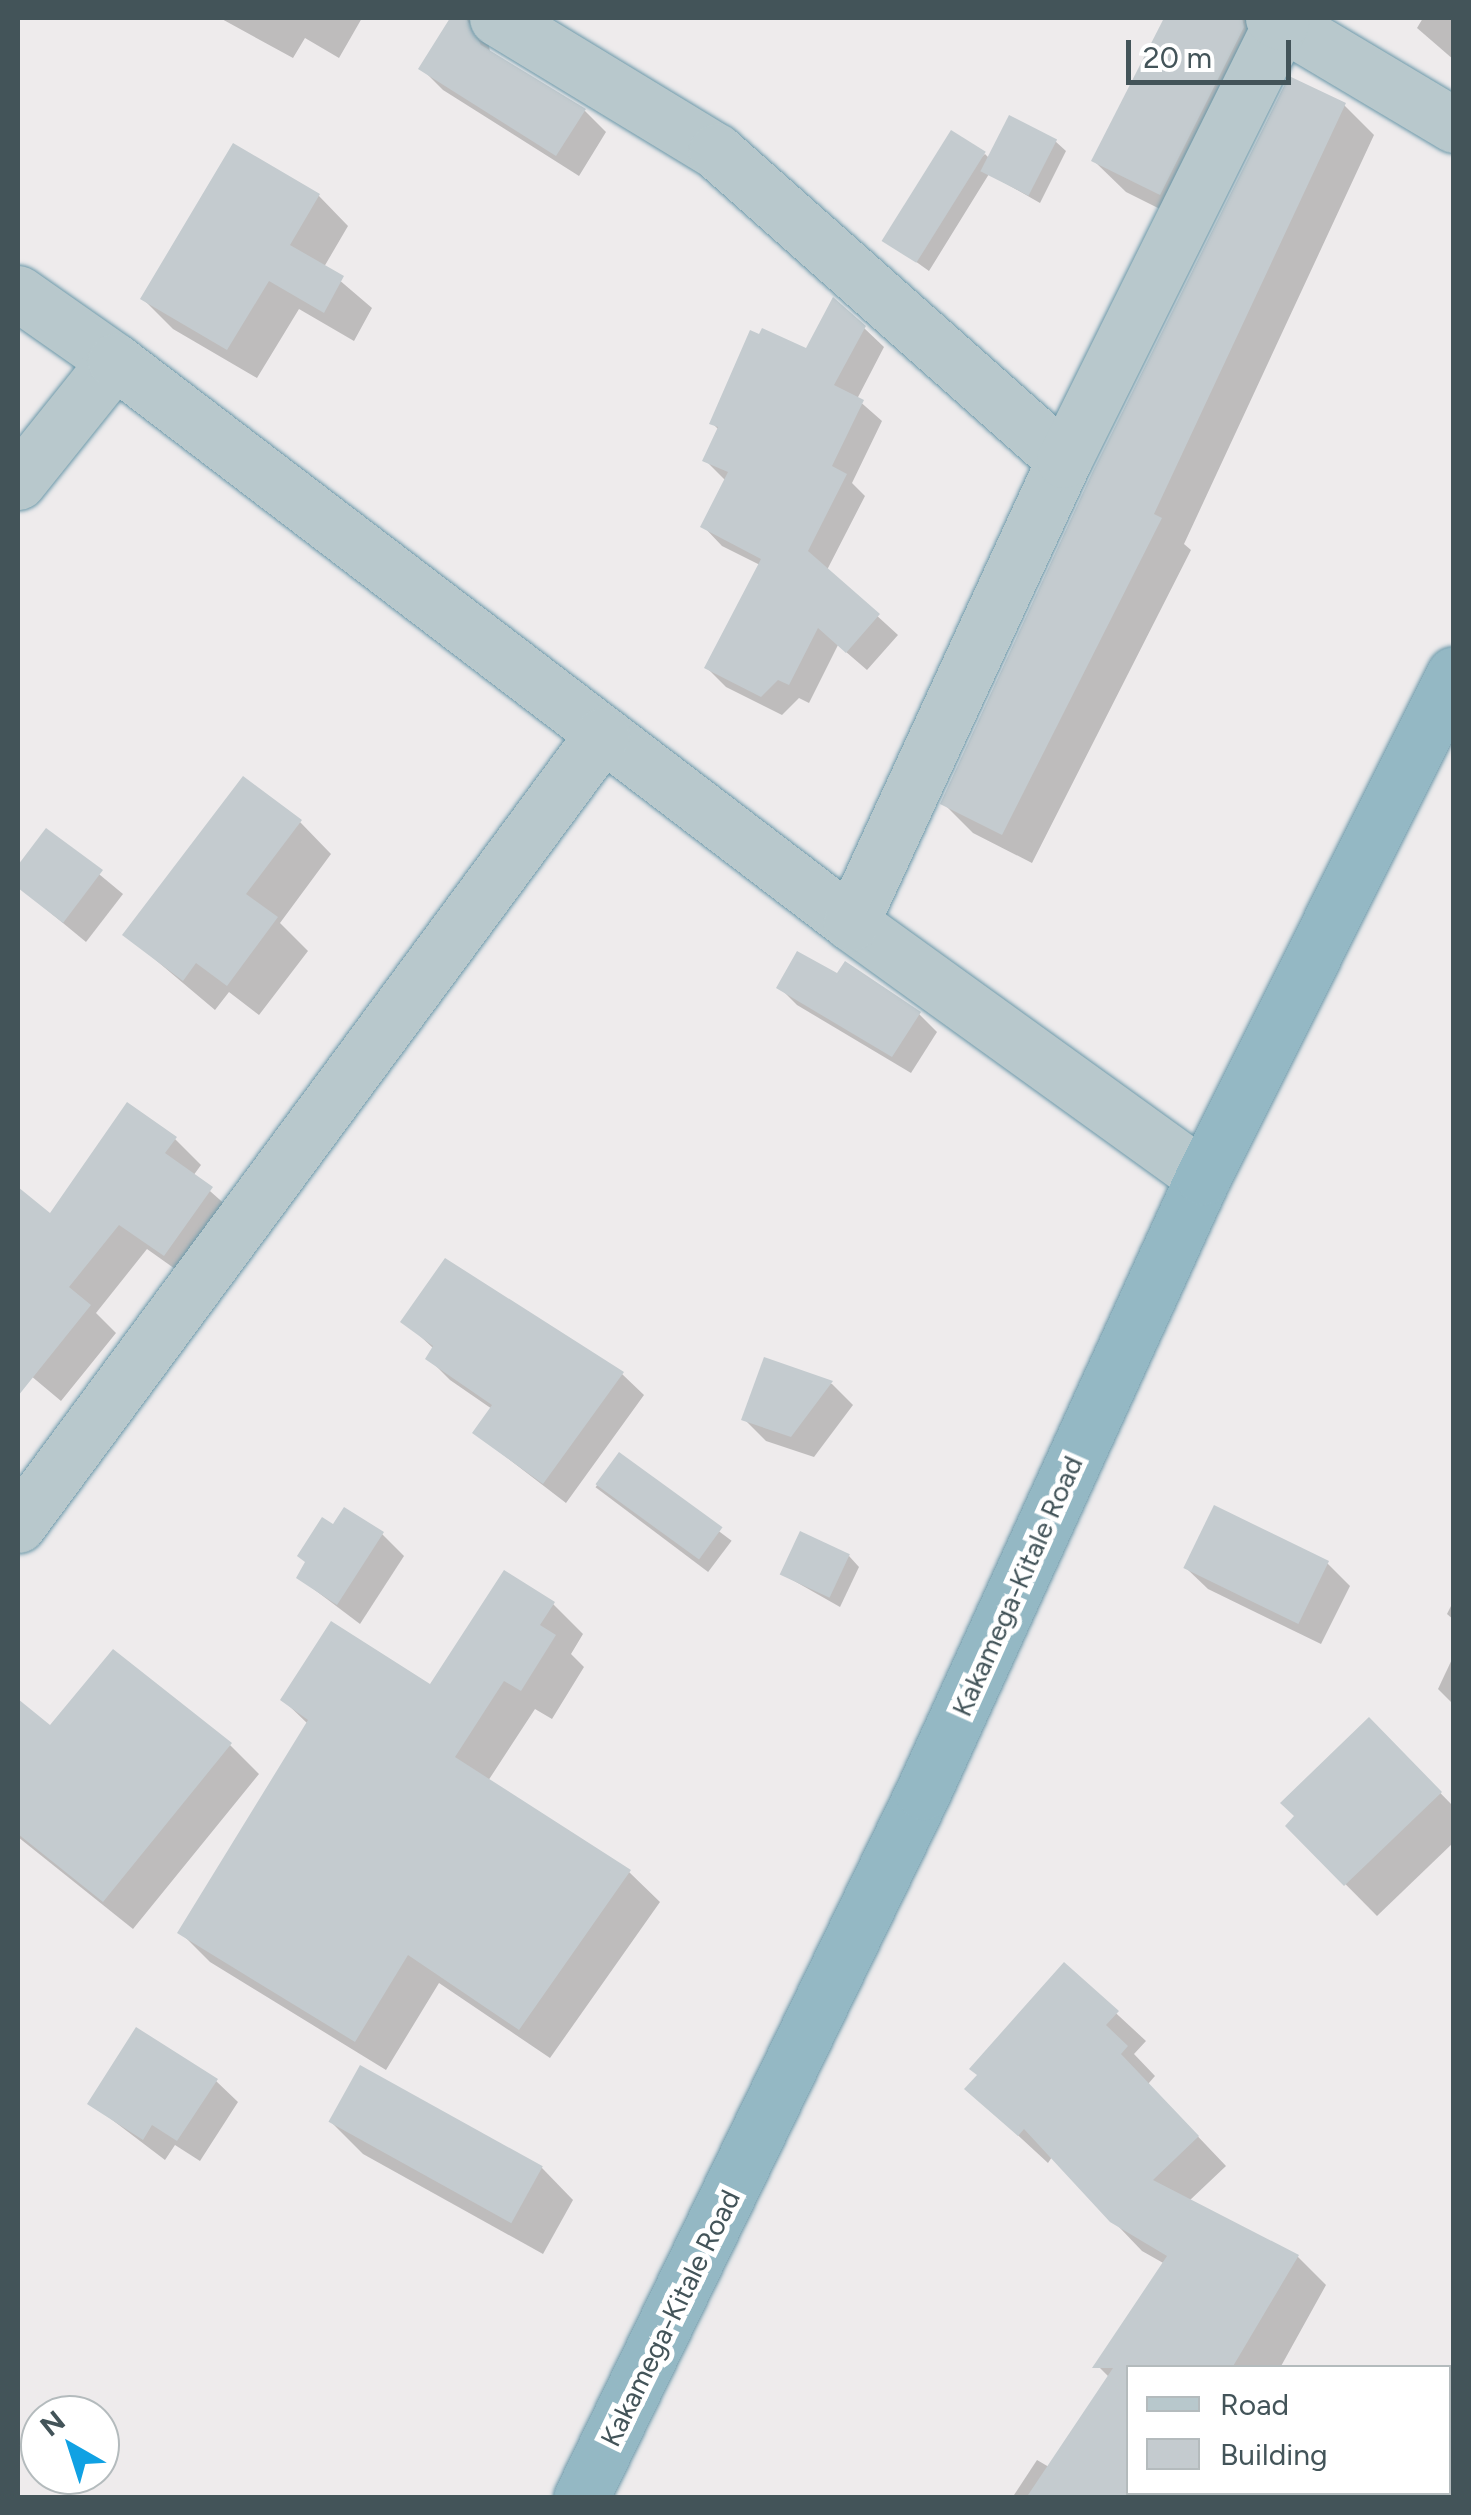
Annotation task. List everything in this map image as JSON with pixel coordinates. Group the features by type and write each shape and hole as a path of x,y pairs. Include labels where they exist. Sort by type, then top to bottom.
{"highway":[{"name":"Kakamega-Kitale Road","path":"581,2498 923,1792 1203,1178 1454,674"}],"street":[{"path":"497,18 716,151 1064,460"},
{"path":"851,923 1064,460 1277,20 1454,126"},
{"path":"18,292 116,362 851,923 1203,1178"},
{"path":"18,482 83,394 116,362"},
{"path":"18,1525 602,734"}],"building":[{"path":"450,18 466,18 481,45 586,109 556,156 418,69"},
{"path":"1164,18 1242,18 1244,27 1160,195 1091,161"},
{"path":"1289,76 1346,103 1154,514 1162,518 1002,835 940,804 1092,473"},
{"path":"1009,115 1057,140 1029,196 980,171"},
{"path":"951,130 986,152 916,263 882,241"},
{"path":"233,143 320,194 290,245 344,276 324,313 269,281 227,350 140,299"},
{"path":"833,297 866,326 834,385 864,400 832,466 847,474 808,551 880,614 846,653 818,628 789,685 778,680 761,697 704,668 761,559 700,527 728,472 702,461 718,427 709,424 750,330 759,334 762,328 806,348"},
{"path":"243,776 302,820 246,894 278,917 227,986 196,963 183,981 122,935"},
{"path":"46,828 103,870 63,923 18,888 18,865"},
{"path":"797,951 837,973 845,961 921,1012 892,1057 776,988"},
{"path":"127,1102 177,1137 165,1153 213,1187 164,1256 119,1225 69,1287 91,1305 18,1396 18,1187 50,1213"},
{"path":"445,1258 624,1372 543,1484 472,1433 492,1405 425,1359 433,1346 400,1322"},
{"path":"764,1357 833,1381 791,1437 741,1420"},
{"path":"619,1452 723,1527 699,1560 595,1484"},
{"path":"1214,1505 1329,1561 1298,1624 1183,1568"},
{"path":"344,1507 384,1532 337,1605 296,1578 305,1562 297,1556 322,1517 333,1524"},
{"path":"800,1531 850,1554 830,1598 780,1575"},
{"path":"504,1570 555,1602 540,1625 556,1635 521,1691 504,1681 455,1757 631,1870 519,2030 408,1955 355,2042 177,1933 308,1720 280,1700 331,1621 430,1684"},
{"path":"113,1649 232,1743 103,1902 18,1834 18,1699 50,1725"},
{"path":"1369,1717 1442,1792 1344,1886 1285,1826 1294,1816 1280,1803"},
{"path":"1064,1962 1119,2011 1106,2025 1128,2046 1121,2054 1199,2136 1153,2180 1299,2255 1234,2365 1126,2365 1128,2498 1026,2498 1113,2368 1092,2368 1167,2256 1110,2222 1024,2129 1018,2136 964,2089 977,2075 969,2069"},
{"path":"136,2027 218,2079 177,2141 152,2125 143,2140 87,2104"},
{"path":"360,2065 543,2166 511,2223 328,2122"}]}
